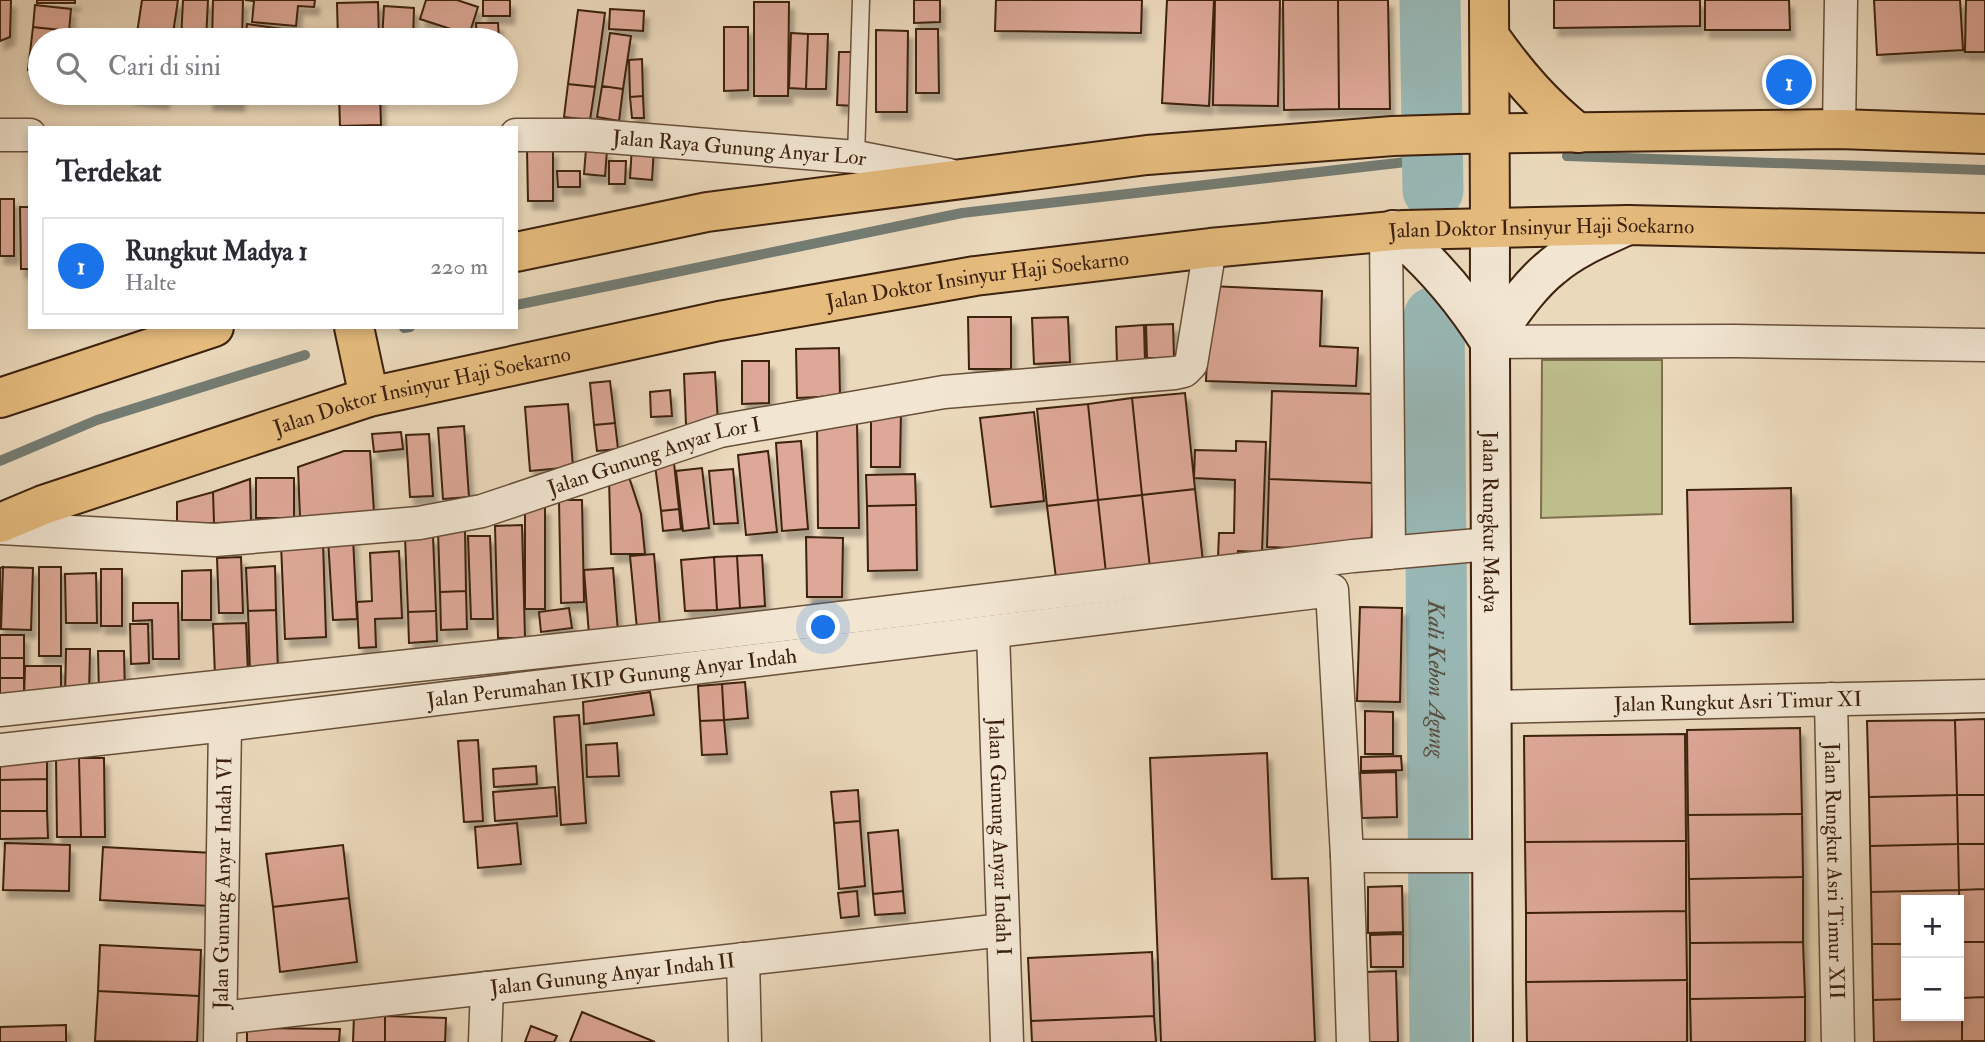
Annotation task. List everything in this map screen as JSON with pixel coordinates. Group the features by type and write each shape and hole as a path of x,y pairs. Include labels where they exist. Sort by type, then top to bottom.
{"main road":[{"path":"1489,19 1516,75 1548,108 1578,133"},
{"name":"Jalan Rungkut Madya","path":"1476,227 1473,134 1489,19"},
{"path":"518,252 707,212 960,177 1147,155 1393,136 1839,129 1985,134"},
{"name":"Jalan Doktor Insinyur Haji Soekarno","path":"0,525 43,505 369,397 732,319 975,276 1210,248 1394,231 1476,227 1628,225 1985,233"},
{"path":"0,398 208,329"},
{"path":"354,329 369,397"}],"street":[{"path":"1839,129 1841,0"},
{"path":"0,135 28,135"},
{"name":"Jalan Raya Gunung Anyar Lor","path":"518,135 586,135 856,157 960,177"},
{"path":"1490,342 1521,299 1552,267 1588,243 1628,225"},
{"name":"Jalan Rungkut Madya","path":"1476,227 1490,342 1473,545 1491,707 1482,856 1493,1042"},
{"path":"1394,231 1421,253 1447,280 1490,342"},
{"path":"1393,552 1394,231"},
{"name":"Jalan Gunung Anyar Lor I","path":"0,525 215,540 419,523 482,511 720,431 944,392 1184,371 1191,364 1210,248"},
{"path":"1490,342 1735,341 1985,345"},
{"path":"0,710 698,635 1121,583 1473,545"},
{"name":"Jalan Perumahan IKIP Gunung Anyar Indah","path":"0,750 1332,590 1348,856 1353,1042"},
{"name":"Jalan Gunung Anyar Indah I","path":"993,632 1007,1042"},
{"name":"Jalan Rungkut Asri Timur XI","path":"1491,707 1985,696"},
{"name":"Jalan Rungkut Asri Timur XII","path":"1831,699 1838,1042"},
{"name":"Jalan Gunung Anyar Indah VI","path":"220,1030 225,725"},
{"path":"1348,856 1482,856"},
{"name":"Jalan Gunung Anyar Indah II","path":"220,1030 487,988 1003,930"},
{"path":"743,959 745,1042"},
{"path":"485,1042 487,988"}],"lane":[{"path":"856,157 861,0"}],"shaded area":[{"path":"1542,360 1662,360 1662,514 1541,518"}],"building":[{"path":"0,0 11,0 10,37 0,41"},
{"path":"37,0 75,0 75,3 37,3"},
{"path":"142,0 178,0 174,28 138,28"},
{"path":"183,0 208,0 207,28 182,28"},
{"path":"213,0 243,0 242,28 212,28"},
{"path":"245,0 315,0 314,7 298,6 296,26 252,22 254,1"},
{"path":"426,0 457,0 478,7 471,28 448,28 420,19"},
{"path":"483,0 510,0 510,16 483,16"},
{"path":"914,0 940,0 940,22 914,23"},
{"path":"996,0 1142,0 1141,33 995,31"},
{"path":"1167,0 1214,0 1209,106 1162,103"},
{"path":"1215,0 1280,0 1278,106 1213,105"},
{"path":"1283,0 1338,0 1339,109 1284,110"},
{"path":"1338,0 1388,0 1390,109 1339,109"},
{"path":"1554,0 1700,0 1700,26 1554,28"},
{"path":"1705,0 1789,0 1790,30 1705,30"},
{"path":"1874,0 1960,0 1963,50 1877,55"},
{"path":"1966,0 1985,0 1985,52 1965,52"},
{"path":"378,2 379,28 338,28 337,3"},
{"path":"754,2 789,2 788,96 754,96"},
{"path":"35,5 71,9 69,28 33,27"},
{"path":"384,6 414,8 413,28 383,28"},
{"path":"610,9 644,11 643,31 609,29"},
{"path":"578,10 605,13 595,87 568,84"},
{"path":"476,23 498,23 498,28 476,28"},
{"path":"247,24 276,28 246,28"},
{"path":"724,27 748,27 748,90 724,91"},
{"path":"916,29 938,29 939,93 916,93"},
{"path":"876,30 908,31 907,112 876,112"},
{"path":"610,33 631,36 623,89 602,86"},
{"path":"791,33 808,34 806,89 789,88"},
{"path":"808,34 828,34 826,89 806,89"},
{"path":"839,52 858,52 856,106 837,105"},
{"path":"642,59 643,96 630,97 629,60"},
{"path":"568,84 595,87 590,120 564,117"},
{"path":"602,86 623,89 619,121 597,117"},
{"path":"643,96 644,118 632,118 630,97"},
{"path":"339,105 380,105 381,125 340,126"},
{"path":"632,146 654,147 652,180 630,178"},
{"path":"527,149 553,149 553,201 528,201"},
{"path":"586,149 607,150 605,176 584,174"},
{"path":"609,161 626,161 625,184 609,184"},
{"path":"557,171 580,171 580,187 558,187"},
{"path":"0,199 14,199 14,256 0,256"},
{"path":"20,207 28,207 28,269 21,269"},
{"path":"1210,286 1322,291 1320,346 1358,348 1356,386 1206,381"},
{"path":"968,317 1011,317 1011,369 969,369"},
{"path":"1068,317 1070,362 1034,364 1032,318"},
{"path":"1173,324 1174,358 1147,358 1146,325"},
{"path":"1144,325 1145,363 1117,364 1116,327"},
{"path":"839,348 840,396 797,398 796,349"},
{"path":"742,361 769,361 769,403 742,404"},
{"path":"715,372 718,423 686,425 684,374"},
{"path":"610,381 615,423 594,425 590,383"},
{"path":"670,390 672,416 651,417 650,392"},
{"path":"1272,391 1376,394 1374,483 1269,479"},
{"path":"1185,393 1195,489 1142,495 1132,398"},
{"path":"1132,398 1142,495 1098,500 1088,404"},
{"path":"568,404 573,467 530,471 525,407"},
{"path":"1088,404 1098,500 1047,506 1037,409"},
{"path":"901,409 900,467 871,467 871,413"},
{"path":"1034,412 1044,501 991,507 980,418"},
{"path":"615,423 618,449 597,451 594,425"},
{"path":"857,423 859,528 818,528 817,424"},
{"path":"464,426 469,497 443,499 438,428"},
{"path":"401,432 403,449 374,452 372,434"},
{"path":"429,434 433,496 410,497 406,435"},
{"path":"801,441 808,529 782,531 776,443"},
{"path":"1236,441 1266,442 1262,552 1238,551 1238,558 1218,558 1219,533 1234,533 1235,480 1194,478 1195,450 1236,451"},
{"path":"344,451 370,451 374,512 300,517 298,467"},
{"path":"768,451 777,532 746,535 738,455"},
{"path":"674,463 679,509 661,511 655,465"},
{"path":"702,468 709,528 683,531 676,471"},
{"path":"733,469 738,523 714,524 709,471"},
{"path":"915,474 916,505 867,506 866,475"},
{"path":"629,477 641,514 645,554 611,554 609,478"},
{"path":"256,478 294,478 294,518 256,518"},
{"path":"250,479 251,522 214,523 213,492"},
{"path":"1269,479 1374,483 1371,551 1267,547"},
{"path":"1791,488 1793,622 1690,624 1687,490"},
{"path":"1195,489 1203,562 1150,568 1142,495"},
{"path":"213,492 214,523 177,523 177,502"},
{"path":"1142,495 1150,568 1106,573 1098,500"},
{"path":"559,500 582,500 584,602 561,603"},
{"path":"1098,500 1106,573 1056,578 1047,506"},
{"path":"916,505 917,570 868,571 867,506"},
{"path":"525,507 545,507 545,609 525,609"},
{"path":"679,509 681,529 663,531 661,511"},
{"path":"522,525 525,638 498,638 495,526"},
{"path":"465,529 466,591 440,592 438,530"},
{"path":"433,536 436,611 408,612 405,537"},
{"path":"468,536 490,536 493,619 471,619"},
{"path":"806,537 843,538 842,597 807,597"},
{"path":"353,538 357,619 333,620 328,539"},
{"path":"323,542 326,637 285,639 281,544"},
{"path":"399,551 402,618 375,619 376,647 359,648 357,602 372,601 370,553"},
{"path":"654,554 660,627 637,629 630,556"},
{"path":"762,555 765,606 740,608 737,556"},
{"path":"737,556 740,608 717,610 714,557"},
{"path":"241,557 243,613 219,613 217,558"},
{"path":"714,557 717,610 685,611 681,560"},
{"path":"275,566 276,610 248,611 246,568"},
{"path":"3,567 1,629 0,629 0,568"},
{"path":"3,567 33,568 31,630 1,629"},
{"path":"39,567 61,567 61,656 39,656"},
{"path":"613,568 618,632 589,635 584,570"},
{"path":"101,569 122,569 122,626 101,626"},
{"path":"211,570 211,620 182,620 182,571"},
{"path":"96,573 97,623 66,623 65,574"},
{"path":"466,591 467,629 441,630 440,592"},
{"path":"133,603 178,603 179,659 153,659 152,620 133,621"},
{"path":"1360,607 1402,608 1400,702 1357,701"},
{"path":"569,608 572,628 541,632 539,612"},
{"path":"276,610 278,672 250,673 248,611"},
{"path":"436,611 437,641 409,643 408,612"},
{"path":"246,623 248,675 215,676 213,624"},
{"path":"130,624 148,624 149,663 131,664"},
{"path":"0,635 24,635 24,658 0,658"},
{"path":"66,649 90,649 89,696 65,696"},
{"path":"98,651 124,651 125,696 99,696"},
{"path":"0,658 24,658 24,678 0,678"},
{"path":"25,666 61,666 61,698 24,698"},
{"path":"0,678 24,678 24,703 0,703"},
{"path":"745,682 748,718 724,720 722,684"},
{"path":"722,684 724,720 700,721 698,686"},
{"path":"650,692 654,715 584,724 583,702"},
{"path":"1365,711 1393,712 1393,754 1365,754"},
{"path":"579,715 586,823 561,825 554,717"},
{"path":"1985,719 1985,795 1957,795 1955,720"},
{"path":"724,720 727,754 702,755 700,721"},
{"path":"1955,720 1957,795 1869,797 1867,721"},
{"path":"1800,728 1802,814 1688,815 1687,730"},
{"path":"1685,734 1686,841 1525,842 1524,736"},
{"path":"478,740 483,821 464,822 458,741"},
{"path":"617,743 619,776 587,777 586,745"},
{"path":"47,753 47,779 0,780 0,754"},
{"path":"1267,753 1272,879 1308,878 1315,1042 1161,1042 1150,758"},
{"path":"1401,756 1402,770 1361,771 1361,757"},
{"path":"56,758 79,758 81,837 57,837"},
{"path":"79,758 104,758 105,837 81,837"},
{"path":"536,766 537,784 494,787 493,769"},
{"path":"1396,772 1397,817 1362,818 1360,773"},
{"path":"47,779 47,811 0,811 0,780"},
{"path":"555,787 557,816 495,821 493,792"},
{"path":"858,790 860,821 834,823 831,792"},
{"path":"1957,795 1985,795 1985,844 1958,844"},
{"path":"1957,795 1958,844 1870,846 1869,797"},
{"path":"0,811 47,811 48,838 0,839"},
{"path":"1802,814 1803,877 1689,879 1688,815"},
{"path":"860,821 865,886 839,889 834,823"},
{"path":"517,823 521,864 478,868 475,827"},
{"path":"898,830 903,891 873,894 868,833"},
{"path":"1686,841 1686,911 1526,913 1525,842"},
{"path":"5,843 70,845 69,891 3,890"},
{"path":"1958,844 1985,844 1985,889 1959,890"},
{"path":"1958,844 1959,890 1871,892 1870,846"},
{"path":"343,845 349,898 273,907 266,854"},
{"path":"103,847 213,853 210,906 100,900"},
{"path":"1803,877 1803,942 1690,943 1689,879"},
{"path":"1402,886 1403,932 1368,933 1368,887"},
{"path":"1985,889 1985,942 1964,942 1964,895 1959,895 1959,890"},
{"path":"1959,890 1959,895 1901,895 1901,944 1872,944 1871,892"},
{"path":"857,891 859,916 841,918 838,893"},
{"path":"903,891 905,913 875,915 873,894"},
{"path":"349,898 357,962 280,972 273,907"},
{"path":"1686,911 1687,980 1526,982 1526,913"},
{"path":"1403,934 1403,967 1371,967 1370,935"},
{"path":"1803,942 1805,997 1690,999 1690,943"},
{"path":"1964,942 1985,942 1985,997 1964,998"},
{"path":"1872,944 1901,944 1901,999 1873,1000"},
{"path":"100,945 201,950 199,996 98,991"},
{"path":"1152,952 1154,1016 1031,1021 1028,958"},
{"path":"1396,971 1398,1042 1366,1042 1364,972"},
{"path":"1687,980 1687,1042 1527,1042 1526,982"},
{"path":"98,991 199,996 197,1042 95,1041"},
{"path":"1805,997 1805,1042 1691,1042 1690,999"},
{"path":"1985,997 1985,1041 1962,1041 1964,998"},
{"path":"1901,999 1901,1021 1962,1021 1962,1041 1874,1042 1873,1000"},
{"path":"582,1012 655,1042 570,1042"},
{"path":"354,1016 385,1016 385,1042 353,1042"},
{"path":"385,1016 446,1018 445,1042 385,1042"},
{"path":"1154,1016 1156,1042 1032,1042 1031,1021"},
{"path":"66,1025 66,1042 0,1042 0,1027"},
{"path":"531,1026 557,1036 554,1042 525,1042"},
{"path":"247,1028 340,1029 339,1042 247,1042"}],"waterway":[{"name":"Kali Kebon Agung","path":"1430,0 1433,190"},
{"path":"1567,156 1985,170"},
{"path":"518,305 962,213 1432,159"},
{"name":"Kali Kebon Agung","path":"1434,317 1440,1042"},
{"path":"0,461 97,420 305,355"}],"place":[{"name":"Rungkut Madya 1","path":"1789,82"}]}
